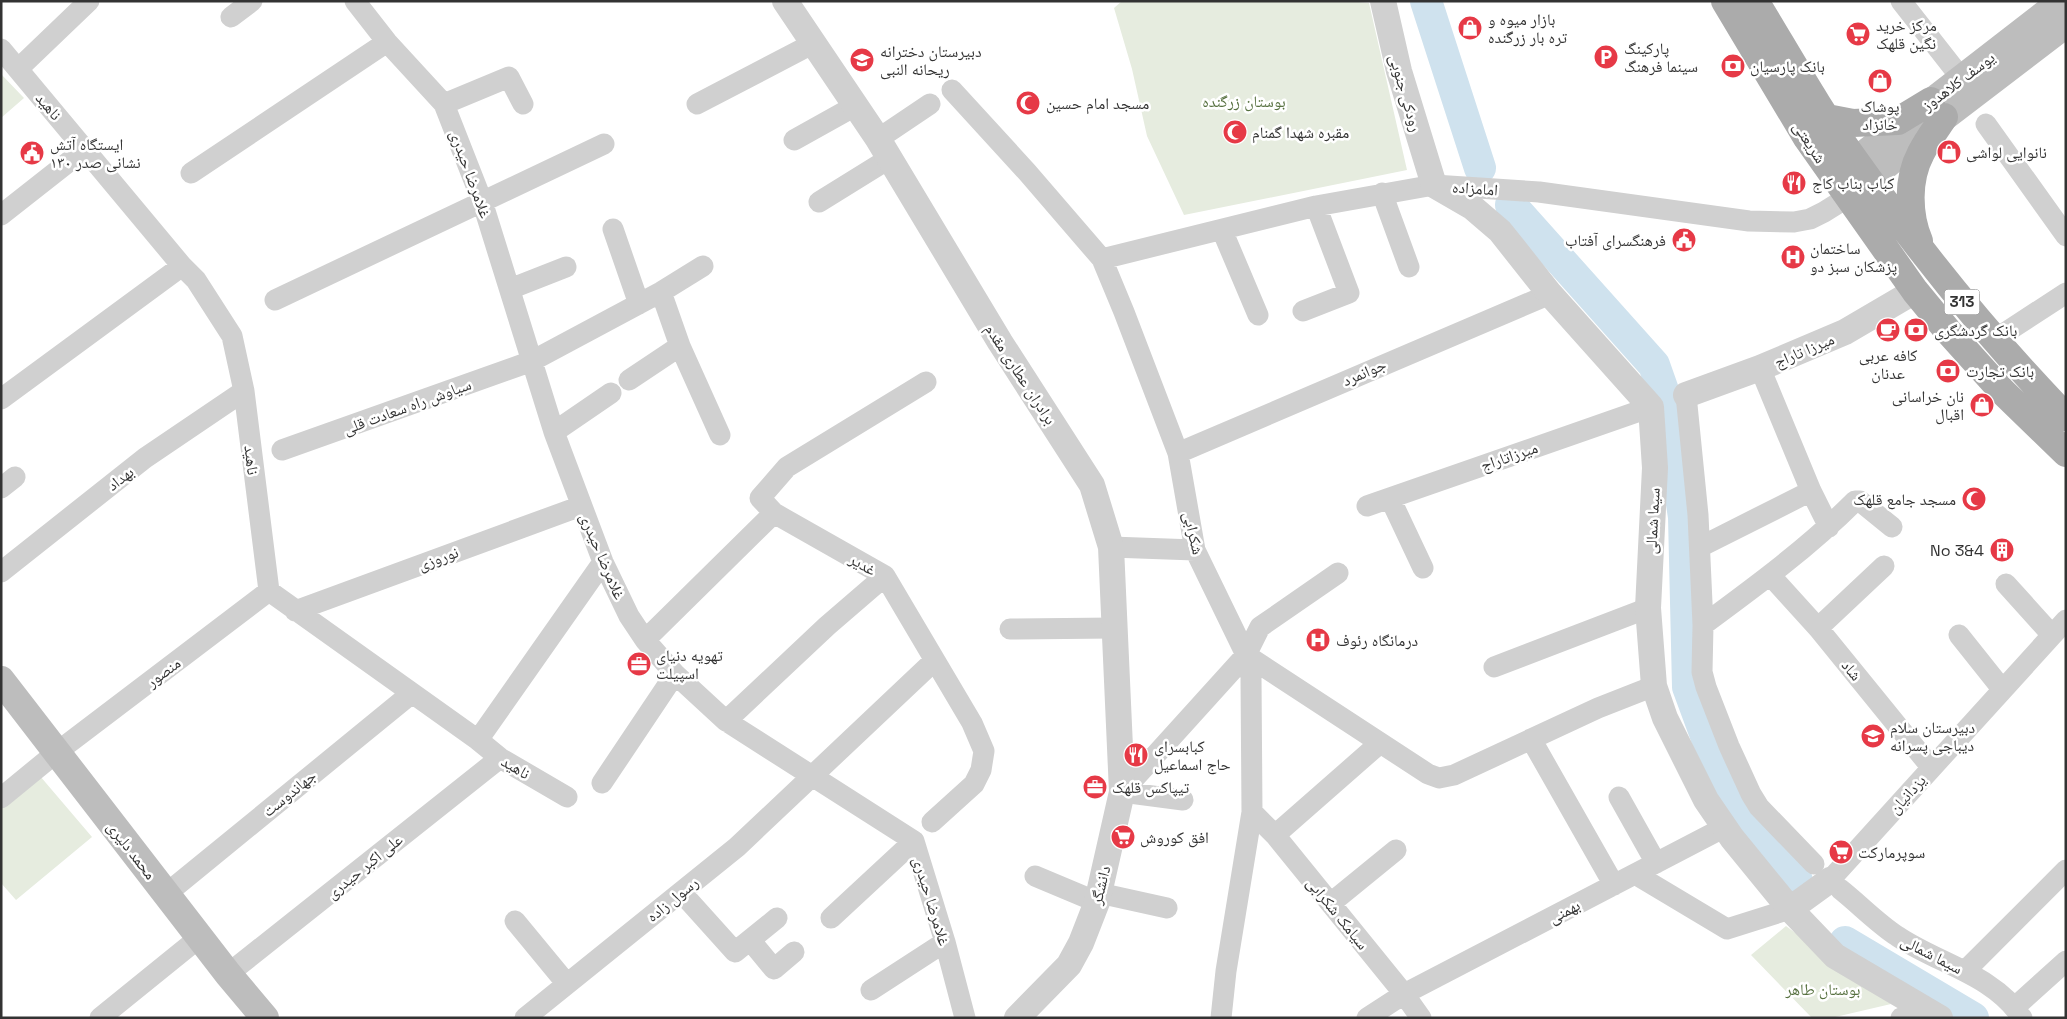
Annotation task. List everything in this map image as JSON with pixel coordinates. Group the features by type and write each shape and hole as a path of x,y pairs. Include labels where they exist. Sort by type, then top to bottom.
{"main road":[{"name":"شریعتی","path":"1725,1 1807,138 1851,179 1925,254 1957,296 2022,373 2066,417"},
{"name":"شریعتی","path":"1755,1 1827,118 1851,179 1915,291 1946,330 2002,391 2066,454"},
{"name":"یوسف کلاهدوز","path":"1938,109 1962,79 2062,1"},
{"name":"یوسف کلاهدوز","path":"1851,179 1938,109 2066,24"},
{"path":"1827,118 1853,123 1898,121 1938,109"},
{"path":"1925,254 1913,226 1913,176 1938,109"},
{"name":"محمد دلیری","path":"1,680 228,974 265,1018"}],"street":[{"path":"18,69 89,1"},
{"path":"231,17 252,1"},
{"name":"برادران عطاری مقدم","path":"785,1 884,149 1000,342 1092,485 1111,547 1122,792"},
{"name":"رودکی جنوبی","path":"1383,1 1399,71 1434,185"},
{"path":"1901,1 1962,79"},
{"name":"غلامرضا حیدری","path":"358,2 387,42 444,104 482,201 554,432 603,562 629,616 645,640 675,674 726,721 814,775 914,841 945,942 965,1018"},
{"path":"191,173 387,42"},
{"path":"697,104 814,43"},
{"name":"ناهید","path":"1,49 182,266 196,280 232,336 244,391 269,591 478,740 500,758 567,797"},
{"path":"444,104 509,77 523,104"},
{"name":"شکرابی","path":"952,90 1027,172 1102,259 1178,452 1195,550 1246,655 1252,677 1252,812 1226,971 1221,1018"},
{"path":"820,202 884,149 930,104"},
{"path":"794,140 855,106"},
{"path":"1986,124 2066,236"},
{"path":"275,300 604,144"},
{"path":"1,216 85,149"},
{"name":"امامزاده","path":"1102,259 1316,206 1434,185 1539,192 1749,221 1794,222 1810,219 1824,212 1851,179"},
{"path":"1434,185 1472,207 1500,231 1550,294 1651,407"},
{"path":"1382,193 1409,267"},
{"path":"1303,311 1349,293 1316,206"},
{"path":"613,229 639,304"},
{"path":"1222,230 1258,314"},
{"path":"1,399 182,266"},
{"name":"سیاوش راه سعادت قلی","path":"282,450 532,361 661,292 703,266"},
{"path":"510,289 566,267"},
{"name":"میرزا تاراج","path":"1686,395 1760,368 1845,332 1915,291"},
{"path":"661,292 680,346 720,435"},
{"path":"1994,340 2066,293"},
{"name":"جوانمرد","path":"1178,452 1550,294"},
{"path":"630,380 680,346"},
{"path":"1760,368 1811,491 1829,527"},
{"name":"غدیر","path":"926,382 787,467 760,498 774,513 885,576 972,722 984,751 981,770 974,784 932,822"},
{"name":"بهداد","path":"1,572 145,458 244,391"},
{"path":"554,432 611,393"},
{"name":"سیما شمالی","path":"1686,395 1700,547 1703,625 1702,672 1709,697 1751,794 1759,807 1828,878 1897,936 1965,971 2004,996 2018,1012"},
{"name":"میرزاتاراج","path":"1367,506 1651,407"},
{"name":"سیما شمالی","path":"1651,407 1655,468 1648,608 1654,686 1665,718 1706,800 1790,909 1835,956 1933,1014"},
{"path":"1700,547 1811,491"},
{"path":"1390,498 1423,568"},
{"path":"1703,625 1770,575 1829,527 1857,500 1892,527"},
{"name":"نوروزی","path":"295,611 581,506"},
{"path":"645,640 774,513"},
{"path":"1111,547 1195,550"},
{"path":"478,740 603,562"},
{"path":"1818,628 1884,566"},
{"name":"دانشگر","path":"1020,1017 1069,965 1081,943 1098,898 1122,792 1246,655 1260,627 1338,573"},
{"name":"شاد","path":"1770,575 1818,628 1931,767"},
{"path":"726,721 826,626 885,576"},
{"path":"2006,584 2059,627"},
{"name":"منصور","path":"1,798 57,752 269,591"},
{"path":"1494,667 1648,608"},
{"name":"یزدانیان","path":"1828,878 2059,627"},
{"path":"1010,629 1114,628"},
{"path":"1959,635 2002,689"},
{"path":"1246,655 1380,744 1428,774 1439,778 1454,775 1598,708 1654,686"},
{"name":"رسول زاده","path":"525,1018 737,847 934,661"},
{"path":"602,783 675,674"},
{"name":"جهاندوست","path":"166,894 412,693"},
{"path":"1531,739 1614,885"},
{"path":"1275,835 1380,744"},
{"name":"علی اکبر حیدری","path":"228,974 500,758"},
{"path":"1122,792 1183,800"},
{"path":"1619,797 1656,863"},
{"name":"سیامک شکرابی","path":"1252,812 1275,835 1404,994 1420,1018"},
{"name":"بهمنی","path":"1366,1018 1404,994 1725,827"},
{"path":"831,918 914,841"},
{"path":"1330,903 1396,850"},
{"path":"1965,971 2066,870"},
{"path":"1636,874 1727,929 1790,909 1828,878"},
{"path":"1035,876 1098,898 1167,908"},
{"path":"681,892 735,952 777,918"},
{"path":"514,921 567,984"},
{"path":"100,1018 200,938"},
{"path":"750,940 774,969 794,952"},
{"path":"871,990 945,942"},
{"path":"2018,1012 2066,961"},
{"path":"1901,1018 1933,1014"}],"green space":[{"name":"بوستان زرگنده","path":"1122,1 1347,1 1369,3 1407,170 1184,215 1147,136 1132,69 1114,8"},
{"path":"1,74 24,98 1,118"},
{"path":"40,776 92,837 16,900 1,883 1,808"},
{"name":"بوستان طاهر","path":"1786,926 1891,1004 1831,1018 1812,1018 1751,955"}],"waterway":[{"path":"1426,1 1480,168"},
{"path":"1511,205 1654,365 1666,399 1684,517 1688,687 1733,809 1797,881"},
{"path":"1845,942 1973,1018"}],"place":[{"name":"بازار میوه و تره بار زرگنده","path":"1470,28"},
{"name":"مرکز خرید نگین قلهک","path":"1858,34"},
{"name":"پارکینگ سینما فرهنگ","path":"1606,57"},
{"name":"دبیرستان دخترانه ریحانه النبی","path":"862,60"},
{"name":"بانک پارسیان","path":"1733,66"},
{"name":"پوشاک خانزاد","path":"1880,81"},
{"name":"مسجد امام حسین","path":"1028,103"},
{"name":"مقبره شهدا گمنام","path":"1235,132"},
{"name":"نانوایی لواشی","path":"1949,152"},
{"name":"ایستگاه آتش نشانی صدر ۱۳۰","path":"32,153"},
{"name":"کباب بناب کاج","path":"1794,183"},
{"name":"فرهنگسرای آفتاب","path":"1684,240"},
{"name":"ساختمان پزشکان سبز دو","path":"1793,257"},
{"name":"کافه عربی عدنان","path":"1888,330"},
{"name":"بانک گردشگری","path":"1916,330"},
{"name":"بانک تجارت","path":"1948,371"},
{"name":"نان خراسانی اقبال","path":"1982,405"},
{"name":"مسجد جامع قلهک","path":"1974,499"},
{"name":"No 3&4","path":"2002,550"},
{"name":"درمانگاه رئوف","path":"1318,640"},
{"name":"تهویه دنیای اسپیلت","path":"639,664"},
{"name":"دبیرستان سلام دیباجی پسرانه","path":"1873,736"},
{"name":"کبابسرای حاج اسماعیل","path":"1136,755"},
{"name":"تیپاکس قلهک","path":"1095,787"},
{"name":"افق کوروش","path":"1123,837"},
{"name":"سوپرمارکت","path":"1841,852"}]}
